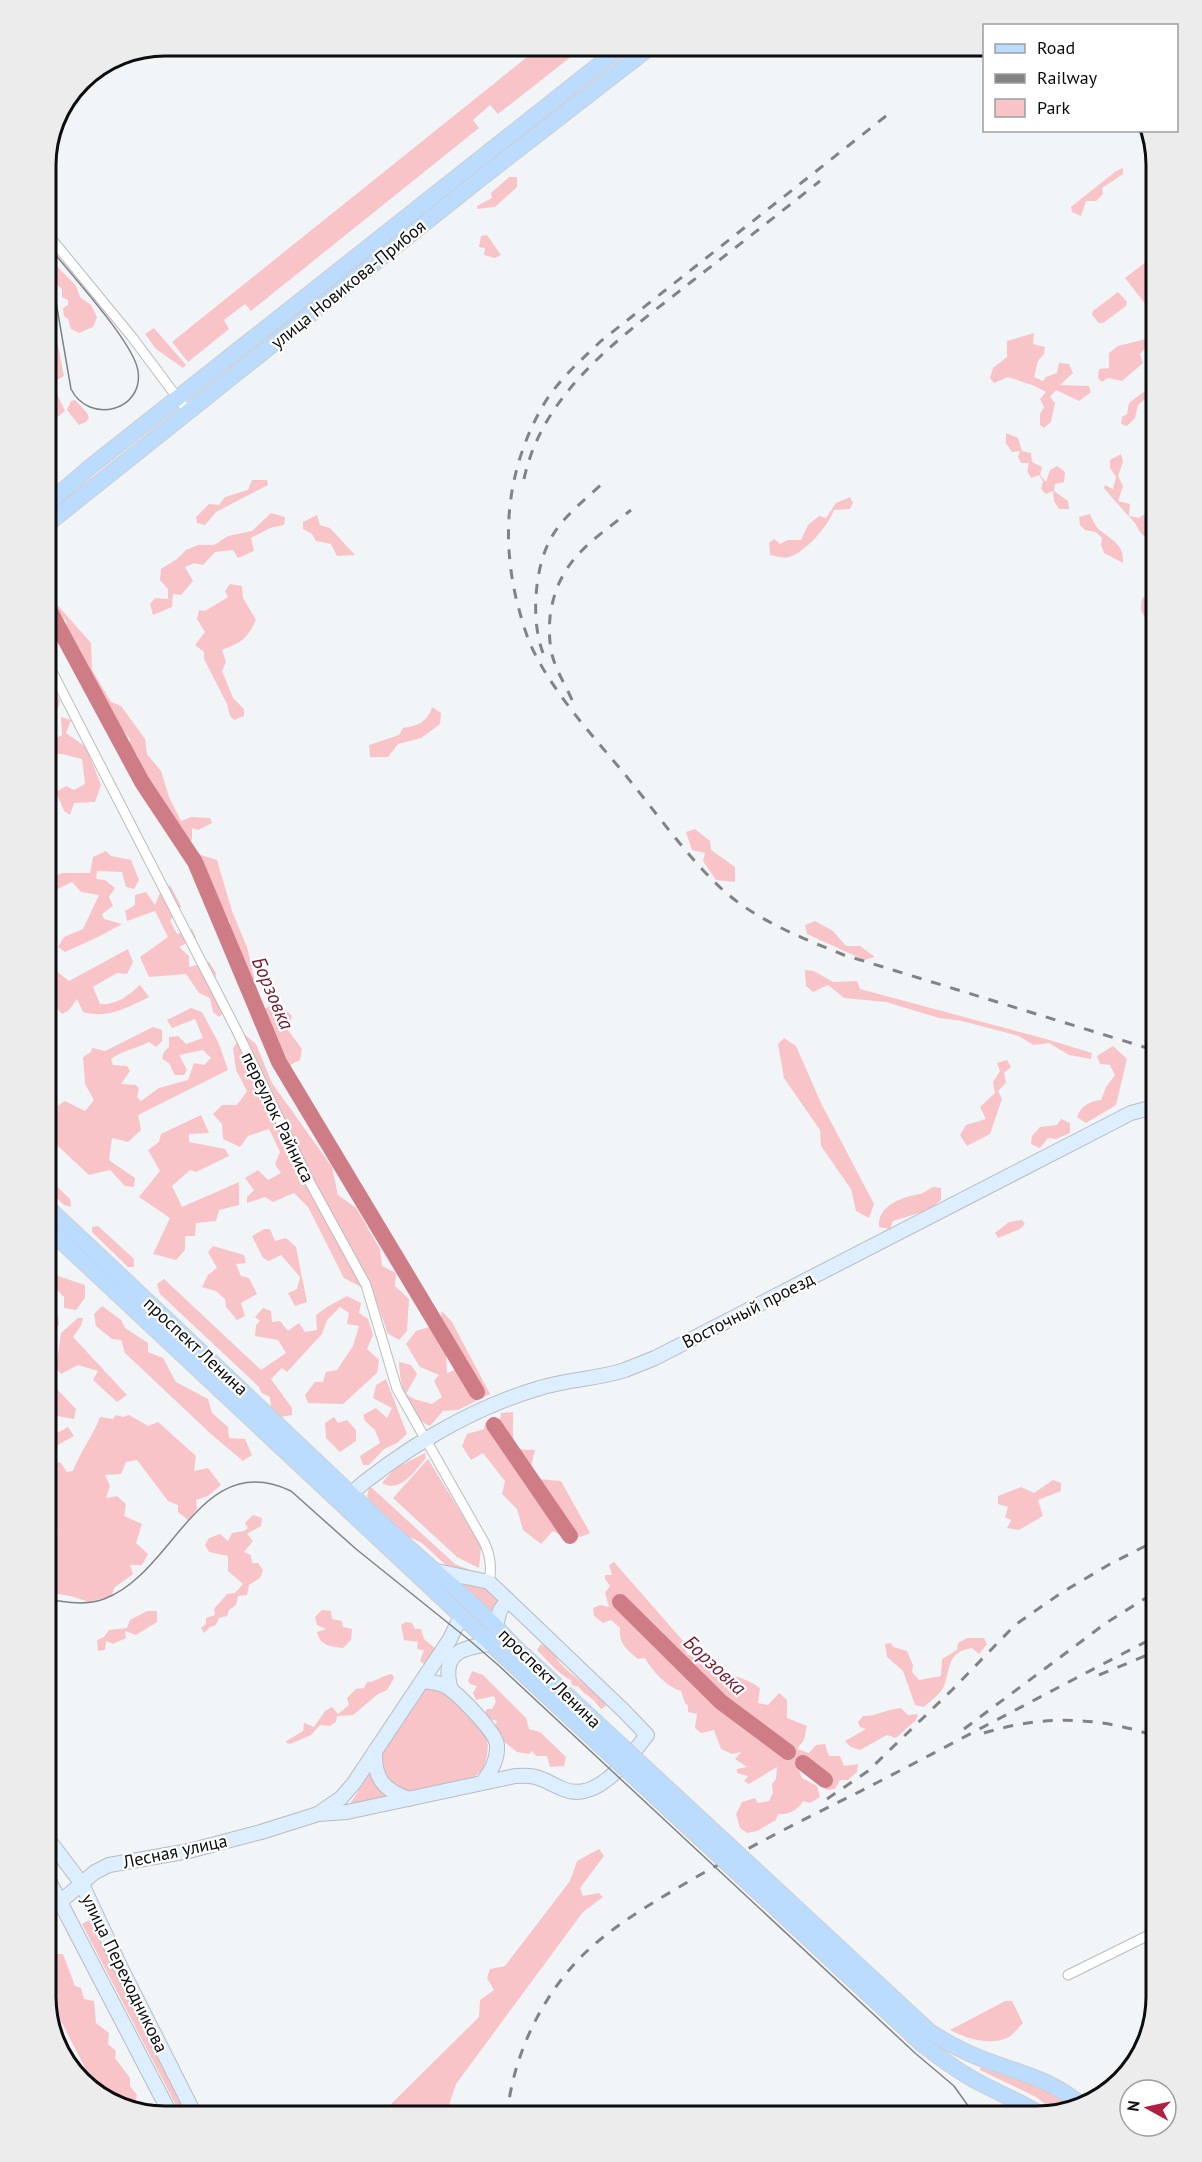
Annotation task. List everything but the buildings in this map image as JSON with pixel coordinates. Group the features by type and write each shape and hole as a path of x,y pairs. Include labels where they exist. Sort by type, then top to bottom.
{"main road":[{"name":"улица Новикова-Прибоя","path":"56,496 177,398 610,56"},
{"name":"улица Новикова-Прибоя","path":"56,518 471,186 639,56"},
{"path":"56,487 89,468"},
{"name":"Восточный проезд","path":"345,1498 368,1478 460,1420 507,1398 543,1387 624,1370 655,1358 1131,1113 1146,1109"},
{"name":"проспект Ленина","path":"56,1216 345,1498 490,1644 508,1650"},
{"name":"проспект Ленина","path":"56,1236 254,1421 496,1626 508,1650 926,2038 944,2061 1024,2106"},
{"path":"318,1814 347,1812 515,1776 530,1775 543,1778 565,1790 583,1792 592,1790 605,1783 647,1735 624,1710 489,1582 432,1570"},
{"path":"496,1626 500,1610 508,1600"},
{"path":"318,1814 348,1790 450,1640 461,1616"},
{"path":"451,1690 447,1676 448,1666 457,1652 490,1644"},
{"path":"422,1681 441,1684 451,1690 493,1733 497,1742 496,1757 492,1771 482,1783"},
{"path":"375,1751 376,1771 380,1780 393,1793 409,1799"},
{"name":"Лесная улица","path":"56,1905 95,1872 109,1865 189,1851 318,1814"},
{"name":"улица Переходникова","path":"56,1850 82,1884 120,1966 190,2106"},
{"name":"улица Переходникова","path":"56,1894 166,2106"},
{"name":"проспект Ленина","path":"926,2038 1053,2084 1075,2100"},
{"path":"970,2077 969,2067 973,2061 981,2058"}],"street":[{"path":"56,244 132,337 188,412"},
{"name":"переулок Райниса","path":"56,679 237,1031 308,1179 366,1285 397,1389 488,1550 491,1570 489,1582"},
{"path":"1068,1976 1146,1937"}],"green space":[{"path":"528,56 572,56 498,114 490,105 473,120 479,128 251,311 245,304 224,320 229,329 188,362 172,342"},
{"path":"1123,168 1123,174 1102,188 1103,194 1096,201 1086,201 1081,216 1072,212 1071,207 1116,171"},
{"path":"509,177 517,177 517,187 495,207 477,209 477,206 492,198 491,193"},
{"path":"487,235 501,255 495,258 484,255 485,248 479,247 481,236"},
{"path":"1146,262 1146,305 1125,278"},
{"path":"56,265 76,286 80,297 91,305 97,317 93,327 79,333 71,329 68,319 64,316 63,308 68,305 68,300 62,297 62,289 56,284"},
{"path":"1118,292 1127,302 1126,306 1103,323 1099,323 1092,315 1093,311"},
{"path":"154,328 186,365 183,368 156,349 145,334"},
{"path":"1034,333 1033,344 1045,347 1034,377 1043,381 1046,377 1057,373 1059,363 1069,364 1073,373 1060,385 1089,386 1091,392 1079,401 1056,390 1050,397 1055,403 1051,422 1044,428 1040,425 1040,414 1044,407 1040,399 1046,392 1008,377 994,383 990,378 993,368 1007,357 1007,341"},
{"path":"56,335 64,376 56,381"},
{"path":"1146,339 1146,347 1140,354 1143,363 1122,381 1108,378 1102,382 1098,378 1099,369 1109,368 1109,353 1118,346"},
{"path":"1146,390 1146,398 1138,405 1135,418 1127,426 1121,424 1122,417 1127,414 1129,403"},
{"path":"56,392 65,411 56,418"},
{"path":"75,400 89,418 79,425 67,410 71,401"},
{"path":"1006,433 1018,438 1022,451 1031,453 1032,462 1042,467 1040,475 1046,482 1050,470 1057,466 1065,472 1064,482 1055,484 1054,491 1068,501 1069,509 1059,509 1054,501 1053,491 1046,494 1041,489 1043,481 1039,475 1031,478 1027,471 1029,463 1021,463 1018,457 1020,451 1012,452 1006,443"},
{"path":"1121,454 1123,462 1118,476 1123,486 1118,501 1130,504 1129,516 1139,518 1146,513 1146,537 1104,488 1105,485 1113,489 1116,477 1110,468 1110,460"},
{"path":"252,480 267,480 268,485 216,512 205,525 197,523 196,517 209,504 219,505 225,497 248,490"},
{"path":"850,497 853,503 850,509 834,510 822,530 802,550 787,558 770,555 769,543 774,539 780,544 788,540 801,540 808,525 819,516 826,518 836,503"},
{"path":"271,513 285,517 284,525 270,528 251,538 254,551 238,558 233,550 215,552 203,565 194,563 185,567 193,581 181,595 173,594 172,607 153,615 150,604 155,598 168,599 168,589 160,580 161,569 186,550 198,545 214,545 228,536 252,531"},
{"path":"1090,514 1097,528 1120,548 1123,563 1104,553 1101,545 1102,538 1096,532 1085,530 1080,525 1079,517"},
{"path":"317,515 320,525 330,528 355,555 337,556 331,544 316,541 312,534 303,529 303,522"},
{"path":"230,584 242,586 243,598 256,620 243,640 222,650 226,662 222,671 233,698 244,709 244,716 234,720 230,716 227,704 204,659 204,652 195,645 205,632 197,619 199,610 205,611 228,597 225,591"},
{"path":"1143,597 1146,597 1146,619 1142,611"},
{"path":"56,603 91,643 92,670 111,702 121,706 145,739 147,754 161,771 169,797 181,821 191,817 210,818 212,823 198,830 192,828 192,840 185,841 139,767 138,756 129,747 130,739 109,714 97,691 89,686 79,670 83,655 67,627 66,620 56,614"},
{"path":"56,695 60,701 58,708 56,707"},
{"path":"432,707 441,713 440,724 421,738 398,744 388,757 370,757 369,745 399,735 403,728 421,722 428,716"},
{"path":"61,717 71,720 66,733 86,747 101,785 95,802 74,803 70,815 64,811 56,792 66,786 74,790 85,784 82,759 56,754 56,738 62,735"},
{"path":"695,829 710,841 711,850 735,867 735,882 716,880 703,861 705,853 692,850 686,832"},
{"path":"106,851 111,856 131,860 139,880 134,889 126,887 122,872 97,871 96,879 105,880 115,888 109,897 113,906 102,914 104,919 122,924 65,952 58,947 64,937 83,929 99,895 81,892 72,882 56,890 56,876 62,873 90,873 93,857"},
{"path":"198,854 217,860 232,911 247,947 262,1011 276,1001 292,1016 288,1030 302,1049 300,1060 290,1065 269,1029 252,1017 248,996 251,981 237,969 236,946 230,938 230,922 218,907 206,876 199,868"},
{"path":"170,885 181,906 170,921 177,934 192,929 196,938 179,947 189,956 189,967 209,962 216,973 215,981 229,1007 219,1017 213,1012 210,998 199,993 186,974 149,977 140,957 168,937 155,911 127,921 125,911 135,905 135,895 146,892 155,905 159,895"},
{"path":"815,921 833,931 846,946 860,946 875,957 864,960 807,934 805,925"},
{"path":"128,949 133,962 127,974 117,973 93,987 100,1004 122,999 140,985 149,997 125,1008 100,1014 83,1012 77,999 69,1010 62,1014 56,1008 56,971 69,981"},
{"path":"805,970 814,971 833,982 857,981 860,989 1092,1053 1091,1059 1069,1055 1049,1043 1033,1045 1019,1036 962,1021 939,1018 886,1002 844,998 828,985 813,992 806,986"},
{"path":"191,1008 202,1012 219,1044 228,1070 138,1115 141,1130 128,1142 112,1138 109,1160 135,1178 134,1187 125,1186 110,1170 89,1175 56,1144 56,1107 65,1101 85,1111 94,1100 85,1084 83,1057 91,1052 92,1048 105,1051 153,1027 162,1030 162,1041 156,1047 149,1042 111,1059 113,1065 127,1066 130,1071 121,1084 136,1085 139,1089 137,1097 141,1101 159,1088 188,1080 194,1063 204,1065 211,1058 203,1050 179,1055 187,1070 184,1075 175,1075 169,1063 162,1059 169,1047 169,1037 178,1036 186,1044 203,1038 195,1019 172,1028 167,1020"},
{"path":"243,1033 256,1044 272,1083 332,1167 338,1195 356,1208 380,1249 382,1266 396,1273 395,1286 409,1299 407,1331 399,1340 387,1333 374,1294 344,1278 308,1207 294,1193 273,1202 265,1197 247,1203 247,1197 254,1190 245,1178 258,1170 268,1180 281,1173 275,1164 280,1152 269,1129 248,1136 240,1147 223,1139 222,1124 213,1114 222,1105 237,1105 247,1091 236,1070 233,1048"},
{"path":"784,1038 796,1046 821,1103 874,1204 869,1218 856,1211 851,1189 821,1146 820,1130 784,1078 778,1044"},
{"path":"1113,1046 1127,1059 1116,1105 1086,1123 1077,1117 1079,1113 1086,1105 1101,1100 1106,1087 1115,1075 1110,1065 1100,1064 1097,1056"},
{"path":"1007,1060 1011,1067 1004,1073 1006,1083 998,1091 1002,1099 990,1134 967,1146 960,1135 966,1125 986,1119 980,1107 995,1093 993,1082 1000,1071 997,1063"},
{"path":"201,1115 209,1133 189,1134 189,1142 225,1149 229,1156 196,1172 190,1170 172,1186 182,1207 239,1182 239,1205 219,1210 216,1221 196,1223 195,1236 185,1236 185,1250 176,1260 153,1254 170,1218 139,1197 160,1171 148,1150 159,1142 161,1134"},
{"path":"1061,1119 1070,1123 1070,1133 1056,1139 1048,1138 1040,1148 1031,1144 1032,1136 1040,1127 1057,1125"},
{"path":"56,1186 70,1199 71,1207 64,1205 56,1197"},
{"path":"933,1187 941,1188 941,1200 929,1210 893,1221 890,1229 879,1227 882,1213 892,1203"},
{"path":"1022,1220 1025,1224 1020,1229 998,1238 995,1233 1009,1222"},
{"path":"98,1226 134,1259 134,1267 128,1267 92,1232 92,1227"},
{"path":"264,1229 270,1229 275,1241 286,1238 296,1247 307,1302 295,1306 288,1293 297,1289 300,1277 281,1255 269,1261 263,1258 252,1236"},
{"path":"213,1246 244,1255 246,1263 236,1264 241,1276 249,1278 257,1294 241,1303 245,1316 237,1320 226,1307 225,1299 216,1291 202,1287 208,1275 217,1268 208,1252"},
{"path":"56,1275 85,1285 85,1298 76,1310 64,1308 64,1297 56,1289"},
{"path":"164,1279 261,1370 286,1353 278,1340 255,1336 256,1325 260,1321 255,1317 263,1308 271,1311 272,1322 280,1321 288,1331 299,1323 305,1332 317,1330 316,1315 347,1296 361,1303 359,1313 368,1319 373,1335 367,1349 379,1360 377,1373 343,1404 308,1403 305,1395 315,1382 323,1382 326,1372 337,1370 353,1346 359,1326 347,1324 349,1313 340,1307 327,1320 322,1334 287,1372 282,1368 271,1379 292,1408 292,1415 280,1417 271,1409 270,1397 262,1393 258,1386 160,1294 157,1284"},
{"path":"102,1306 121,1320 125,1328 148,1343 148,1352 163,1358 176,1382 208,1399 212,1413 228,1427 229,1438 245,1439 252,1455 243,1461 125,1353 121,1340 112,1339 96,1326 94,1314"},
{"path":"442,1311 452,1322 490,1394 458,1410 443,1411 430,1426 422,1422 410,1408 403,1390 399,1362 411,1365 417,1374 406,1394 432,1404 442,1397 434,1381 439,1375 420,1367 406,1344 416,1331 432,1326 446,1352 447,1373 468,1365 441,1316"},
{"path":"56,1316 58,1316 59,1325 56,1326"},
{"path":"78,1318 83,1318 81,1326 73,1337 127,1395 117,1402 93,1380 98,1371 78,1365 61,1374 56,1368 61,1333"},
{"path":"386,1379 407,1434 397,1443 384,1449 369,1465 363,1465 360,1456 380,1443 375,1430 365,1421 363,1415 376,1408 387,1418 392,1408 373,1398 376,1385"},
{"path":"56,1388 76,1409 74,1419 56,1416"},
{"path":"513,1412 513,1449 535,1450 531,1467 538,1479 561,1481 590,1533 571,1538 553,1531 541,1544 523,1530 517,1509 502,1494 505,1481 483,1453 471,1460 462,1446 467,1434 484,1429 485,1423 500,1420 501,1413"},
{"path":"116,1415 123,1417 129,1415 148,1426 158,1422 196,1456 194,1471 208,1468 221,1485 208,1496 196,1500 197,1509 188,1520 178,1512 178,1505 168,1501 137,1460 126,1462 121,1474 105,1475 110,1486 106,1498 117,1496 126,1504 124,1516 142,1524 136,1543 148,1554 142,1565 130,1565 133,1574 114,1588 112,1596 89,1602 56,1594 58,1535 56,1534 56,1463 60,1462 67,1472 73,1471 100,1417 113,1419"},
{"path":"334,1417 338,1423 347,1420 356,1430 356,1441 340,1452 326,1438 325,1423"},
{"path":"68,1427 74,1436 56,1446 56,1430 59,1432"},
{"path":"425,1453 426,1458 407,1479 389,1486 382,1483 394,1469"},
{"path":"428,1459 481,1548 479,1568 457,1557 393,1498"},
{"path":"1053,1480 1061,1483 1061,1491 1038,1500 1043,1516 1019,1530 1007,1528 1011,1520 1005,1517 1008,1507 998,1504 998,1496 1021,1487 1034,1493"},
{"path":"369,1488 372,1488 455,1564 478,1573 449,1568 422,1543 405,1535 370,1502 367,1496"},
{"path":"253,1515 262,1518 261,1526 247,1534 253,1541 244,1552 251,1555 252,1563 258,1563 263,1570 260,1578 249,1585 247,1595 238,1596 236,1605 229,1610 227,1616 219,1618 216,1625 204,1633 201,1628 206,1624 206,1618 215,1615 214,1609 227,1594 235,1593 243,1584 228,1571 228,1556 209,1552 205,1545 209,1538 220,1534 228,1541 232,1533 244,1531 248,1528 245,1523"},
{"path":"614,1562 684,1642 687,1654 760,1688 758,1703 768,1705 779,1693 787,1700 787,1718 807,1726 804,1740 797,1749 809,1753 816,1745 825,1744 829,1756 840,1756 844,1766 858,1764 857,1772 848,1780 840,1780 835,1789 828,1790 825,1789 826,1784 820,1778 821,1768 812,1767 810,1763 799,1770 802,1778 817,1786 820,1797 810,1803 803,1801 789,1813 778,1814 776,1820 757,1831 747,1833 740,1828 736,1814 742,1802 755,1798 758,1803 769,1801 773,1793 772,1784 776,1779 777,1767 749,1784 744,1781 748,1776 737,1773 737,1769 747,1767 735,1759 741,1752 732,1754 721,1749 714,1730 701,1733 695,1728 697,1714 688,1712 688,1706 681,1691 660,1678 645,1658 638,1659 627,1649 620,1638 620,1628 611,1620 603,1623 594,1616 593,1608 600,1605 609,1607 605,1593 610,1586 605,1575 612,1575 609,1565"},
{"path":"452,1577 482,1585 503,1601 496,1605 491,1613"},
{"path":"322,1610 331,1611 332,1619 342,1621 343,1627 352,1629 351,1640 343,1648 326,1645 318,1637 317,1632 326,1629 317,1625 315,1617"},
{"path":"147,1611 157,1611 157,1622 136,1635 125,1631 126,1638 113,1644 106,1641 105,1650 98,1651 97,1640 104,1637 109,1630 127,1628 130,1620"},
{"path":"406,1622 412,1623 415,1629 421,1629 424,1639 436,1649 427,1666 420,1661 424,1650 417,1649 418,1642 404,1640 401,1625"},
{"path":"967,1638 984,1638 987,1644 979,1654 972,1648 958,1653 951,1661 940,1692 924,1707 915,1705 903,1671 887,1657 885,1644 891,1643 893,1647 907,1651 913,1665 912,1672 919,1680 941,1676 942,1659 957,1650 958,1643"},
{"path":"541,1644 555,1651 560,1662 569,1671 601,1695 606,1706 601,1709 579,1687 572,1685 571,1680 558,1671 537,1650"},
{"path":"472,1671 483,1675 526,1718 529,1729 540,1732 566,1757 564,1766 550,1767 547,1756 536,1756 532,1751 529,1754 517,1752 502,1740 503,1736 495,1729 497,1721 486,1718 484,1714 487,1709 492,1709 496,1702 494,1696 476,1700 473,1693 477,1686 468,1681"},
{"path":"392,1674 394,1678 387,1690 378,1694 353,1715 337,1716 336,1722 330,1726 320,1725 311,1735 290,1744 285,1742 303,1731 304,1723 314,1727 325,1711 332,1707 338,1714 349,1705 347,1698 356,1689 364,1688 367,1682"},
{"path":"425,1688 445,1691 484,1733 488,1745 487,1756 484,1767 473,1779 407,1793 385,1781 380,1756"},
{"path":"901,1708 908,1715 918,1714 916,1720 896,1738 887,1735 860,1750 851,1747 845,1741 866,1729 860,1727 858,1722 863,1716"},
{"path":"372,1770 392,1797 348,1807"},
{"path":"599,1849 604,1856 580,1888 583,1896 599,1893 603,1897 583,1912 456,2084 449,2106 390,2106 479,2017 480,2000 494,1990 487,1978 490,1969 505,1966 570,1881 577,1861"},
{"path":"89,1920 184,2106 176,2106 82,1924"},
{"path":"56,1954 63,1954 75,1986 81,1988 84,1999 94,2001 96,2023 109,2033 108,2044 116,2051 115,2058 130,2078 130,2086 137,2095 135,2102 110,2092 90,2077 57,2014"},
{"path":"1005,2001 1012,2001 1023,2023 1009,2037 987,2041 950,2030"},
{"path":"980,2068 993,2069 1019,2076 1065,2103 1048,2106 1036,2097"}],"waterway":[{"name":"Борзовка","path":"56,622 142,782 195,862 279,1062 477,1392"},
{"name":"Борзовка","path":"494,1425 570,1536"},
{"name":"Борзовка","path":"620,1602 721,1702 788,1752"},
{"name":"Борзовка","path":"803,1763 825,1780"}],"tram line":[{"path":"56,255 98,306 134,358 138,371 138,385 133,396 124,404 102,410 90,407 79,400 71,389 56,302"},
{"path":"56,1601 74,1603 104,1599 128,1585 150,1565 210,1499 233,1486 260,1482 291,1491 356,1549 497,1664 915,2053 954,2086 968,2106"}],"railway":[{"path":"886,116 601,341 554,390 541,409 521,455 511,501 509,525 511,573 522,620 526,634 544,671 578,718 698,865 737,902 781,928 844,955 1146,1048"},
{"path":"524,479 534,447 549,418 589,367 639,323 820,181"},
{"path":"543,653 536,612 540,566 550,540 561,524 604,482"},
{"path":"572,700 557,668 551,648 550,617 554,598 560,581 578,554 631,510"},
{"path":"827,1799 868,1771 1015,1625 1061,1593 1146,1546"},
{"path":"964,1729 1106,1623 1146,1598"},
{"path":"508,2106 515,2072 543,2007 570,1969 612,1930 698,1876 1146,1642"},
{"path":"1099,1675 1146,1656"},
{"path":"984,1733 1027,1723 1071,1720 1114,1725 1146,1733"}]}
